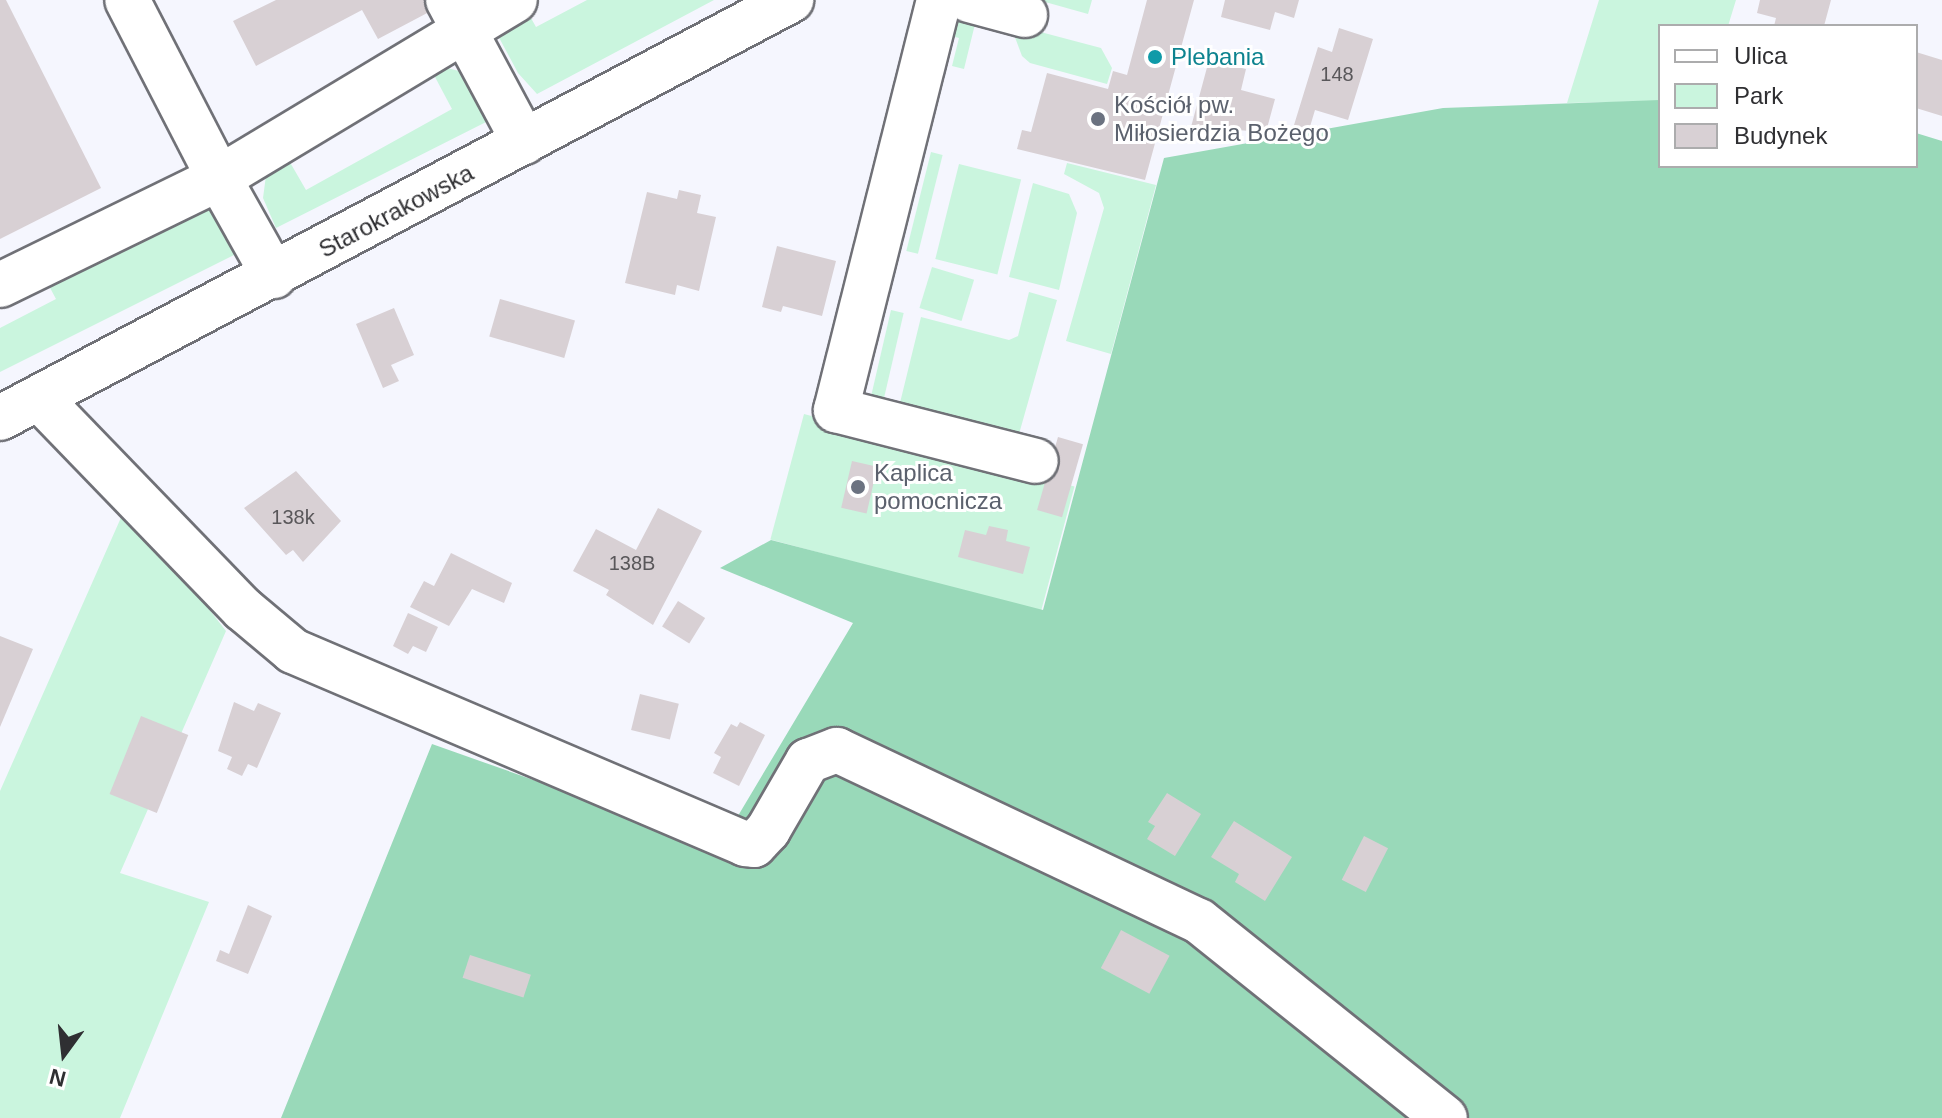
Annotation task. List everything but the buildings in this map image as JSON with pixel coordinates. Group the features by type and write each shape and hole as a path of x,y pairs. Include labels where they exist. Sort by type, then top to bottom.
{"street":[{"path":"127,0 219,178 274,276"},
{"path":"0,285 219,178 454,14 515,0"},
{"name":"Starokrakowska","path":"0,418 274,276 791,0"},
{"path":"939,0 836,410 1036,461"},
{"path":"969,0 1025,15"},
{"path":"454,14 524,142"},
{"path":"39,398 243,609 293,651 745,844 754,845 768,830 808,761 837,750 1199,921 1445,1118"}],"green space":[{"path":"587,0 714,0 537,94 518,73 496,32 527,11 536,27"},
{"path":"1038,0 1092,0 1088,14"},
{"path":"1599,0 1736,0 1729,24 1658,24 1658,101 1567,103"},
{"path":"945,9 977,16 964,69 952,66 959,38 940,33"},
{"path":"1010,24 1101,48 1112,68 1107,84 1030,63 1022,56"},
{"path":"443,67 463,72 496,117 276,228 263,198 267,168 284,152 306,190 452,109 435,77"},
{"path":"1658,100 1658,168 1918,168 1918,134 1942,141 1942,1118 281,1118 432,744 720,846 853,623 720,568 771,540 1043,610 1164,158 1443,108"},
{"path":"931,152 943,155 918,254 906,251"},
{"path":"1067,163 1156,185 1111,354 1066,341 1104,208 1099,193 1064,174"},
{"path":"959,164 1021,179 997,275 935,259"},
{"path":"1033,183 1069,194 1077,213 1059,290 1009,277"},
{"path":"215,204 240,252 0,372 0,328 56,299 48,284"},
{"path":"932,267 974,280 962,321 919,308"},
{"path":"1029,292 1057,300 1019,434 1009,437 898,411 921,317 1009,340 1018,336"},
{"path":"891,310 904,313 880,413 868,410"},
{"path":"804,414 1074,486 1041,612 770,540"},
{"path":"127,504 226,631 120,873 209,902 120,1118 0,1118 0,791"}],"place":[{"name":"Plebania","path":"1155,57"},
{"name":"Kościół pw. Miłosierdzia Bożego","path":"1098,119"},
{"name":"Kaplica pomocnicza","path":"858,487"}]}
